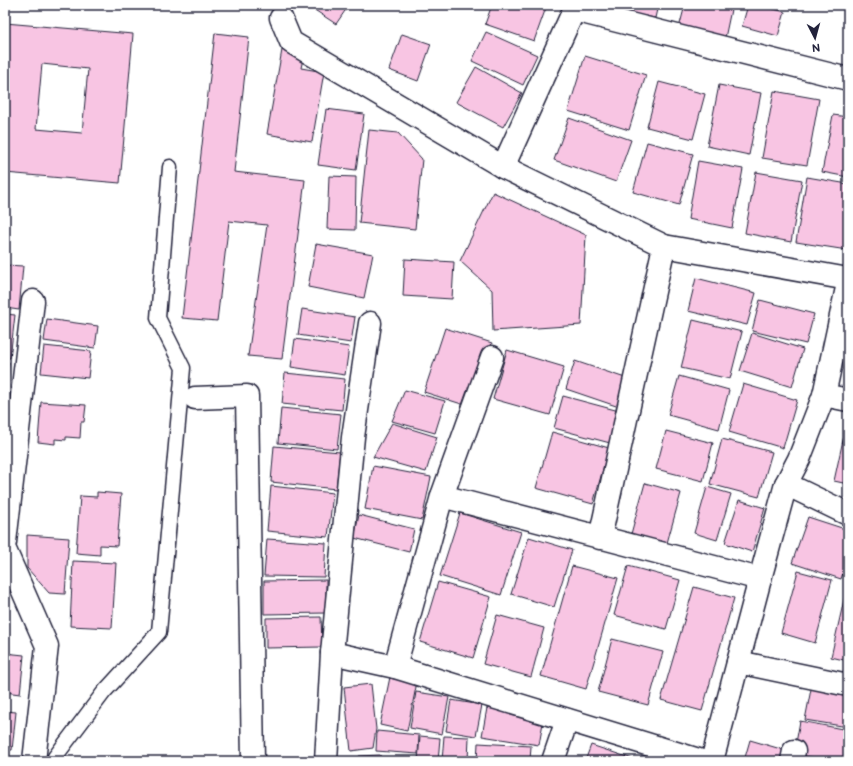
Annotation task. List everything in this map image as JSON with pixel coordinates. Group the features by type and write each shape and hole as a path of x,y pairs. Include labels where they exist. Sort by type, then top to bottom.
{"street":[{"path":"503,167 574,7 848,79"},
{"path":"281,18 291,42 503,167 664,246 848,279"},
{"path":"600,538 664,246"},
{"path":"712,761 786,484 798,459 824,395 848,283"},
{"path":"5,542 33,301"},
{"path":"326,761 332,653 353,437 370,323"},
{"path":"395,667 442,496 492,357"},
{"path":"824,395 848,400"},
{"path":"195,398 247,396 253,761"},
{"path":"786,484 848,514"},
{"path":"442,496 760,579"},
{"path":"5,550 47,646 34,761"},
{"path":"332,653 395,667 702,761"},
{"path":"738,662 848,685"},
{"path":"553,761 567,720"}],"lane":[{"path":"54,761 54,757 104,692 159,632 183,368 158,318 170,167"}],"building":[{"path":"307,5 349,5 336,24"},
{"path":"492,5 547,5 534,41 485,24"},
{"path":"599,5 658,5 655,18 598,7"},
{"path":"685,5 732,5 725,38 679,28"},
{"path":"748,5 759,5 785,12 778,36 742,26"},
{"path":"848,7 848,27 845,26"},
{"path":"5,23 133,34 120,183 5,173","holes":["42,64 88,69 82,133 36,129"]},
{"path":"486,32 537,55 523,85 472,61"},
{"path":"215,33 249,37 234,172 305,180 282,359 248,356 267,225 229,221 217,321 182,318"},
{"path":"402,34 431,44 418,81 389,70"},
{"path":"282,50 304,54 301,68 324,72 312,142 267,134"},
{"path":"585,56 646,75 629,130 568,111"},
{"path":"476,67 522,93 503,127 456,102"},
{"path":"659,82 705,94 693,139 647,127"},
{"path":"719,85 761,93 749,155 707,146"},
{"path":"774,91 819,99 807,165 762,158"},
{"path":"326,109 364,114 356,170 318,165"},
{"path":"833,115 848,117 848,177 822,172"},
{"path":"569,118 631,140 616,182 554,160"},
{"path":"369,130 398,133 422,159 415,229 359,223"},
{"path":"647,142 693,154 679,205 633,192"},
{"path":"698,161 743,169 732,228 688,219"},
{"path":"756,172 802,180 791,242 745,233"},
{"path":"329,176 356,177 355,230 327,229"},
{"path":"807,177 848,184 847,250 796,242"},
{"path":"493,192 586,235 581,325 493,331 492,290 460,261"},
{"path":"316,244 373,254 364,298 308,287"},
{"path":"405,259 454,262 452,299 403,296"},
{"path":"5,265 23,266 19,310 5,308"},
{"path":"696,278 756,293 747,325 688,311"},
{"path":"760,300 814,314 806,344 752,331"},
{"path":"302,309 355,317 351,343 298,335"},
{"path":"5,314 15,315 10,358 5,358"},
{"path":"47,319 98,326 95,348 44,341"},
{"path":"693,320 742,332 730,379 681,368"},
{"path":"445,328 492,343 471,407 424,392"},
{"path":"752,333 803,349 792,387 740,371"},
{"path":"295,339 349,347 345,375 291,367"},
{"path":"44,346 91,351 88,378 41,373"},
{"path":"507,350 564,367 550,415 493,399"},
{"path":"575,361 631,380 622,408 566,389"},
{"path":"5,362 9,362 6,399 5,399"},
{"path":"285,373 345,379 342,410 282,404"},
{"path":"679,376 729,390 719,429 668,415"},
{"path":"743,384 797,400 783,448 729,432"},
{"path":"405,390 445,401 435,433 392,421"},
{"path":"563,396 619,411 610,443 554,428"},
{"path":"41,402 86,405 84,422 81,422 80,438 66,437 66,440 55,439 55,444 38,442"},
{"path":"281,408 341,414 337,449 278,443"},
{"path":"848,417 848,484 834,481"},
{"path":"392,423 437,437 426,472 373,457"},
{"path":"666,431 713,443 703,481 656,469"},
{"path":"552,432 609,448 593,504 536,488"},
{"path":"722,439 772,452 759,497 710,484"},
{"path":"274,446 340,452 336,489 271,482"},
{"path":"373,466 431,477 422,520 365,509"},
{"path":"645,483 681,493 667,543 631,534"},
{"path":"271,486 333,493 328,537 267,531"},
{"path":"707,487 731,494 717,540 694,533"},
{"path":"97,492 121,494 117,546 100,545 100,555 76,553 80,496 97,497"},
{"path":"739,500 765,508 752,552 725,543"},
{"path":"460,513 521,532 501,595 440,576"},
{"path":"359,515 414,529 409,552 354,538"},
{"path":"808,517 848,530 848,558 841,579 792,563"},
{"path":"27,535 69,538 65,594 49,593 27,568"},
{"path":"529,537 572,550 554,607 511,594"},
{"path":"267,539 326,543 324,577 264,576"},
{"path":"73,561 116,563 112,628 70,626"},
{"path":"572,566 618,578 586,689 541,676"},
{"path":"628,566 680,580 666,629 614,615"},
{"path":"798,571 832,580 815,643 781,633"},
{"path":"326,580 326,613 264,614 264,581"},
{"path":"438,582 491,597 473,658 420,642"},
{"path":"848,582 848,661 831,657"},
{"path":"694,587 734,598 702,711 661,700"},
{"path":"497,615 544,628 531,677 483,664"},
{"path":"321,617 322,647 266,648 266,618"},
{"path":"612,639 663,652 648,705 598,692"},
{"path":"5,653 24,655 20,694 5,692"},
{"path":"390,677 417,682 407,731 380,725"},
{"path":"371,684 376,729 373,748 351,751 344,687"},
{"path":"812,684 848,691 848,727 805,720"},
{"path":"416,692 449,697 442,734 410,728"},
{"path":"451,700 482,705 476,736 446,731"},
{"path":"487,708 544,717 539,745 482,736"},
{"path":"5,711 16,712 12,750 5,750"},
{"path":"800,721 848,730 848,761 831,761 794,754"},
{"path":"377,731 419,735 418,754 376,751"},
{"path":"420,736 440,738 438,761 418,761"},
{"path":"444,736 469,737 468,761 442,761"},
{"path":"750,740 791,752 789,761 744,761"},
{"path":"478,743 531,746 530,761 477,761"},
{"path":"591,745 639,761 585,761"},
{"path":"380,755 381,761 360,761 359,756"},
{"path":"413,760 413,761 387,761"}]}
